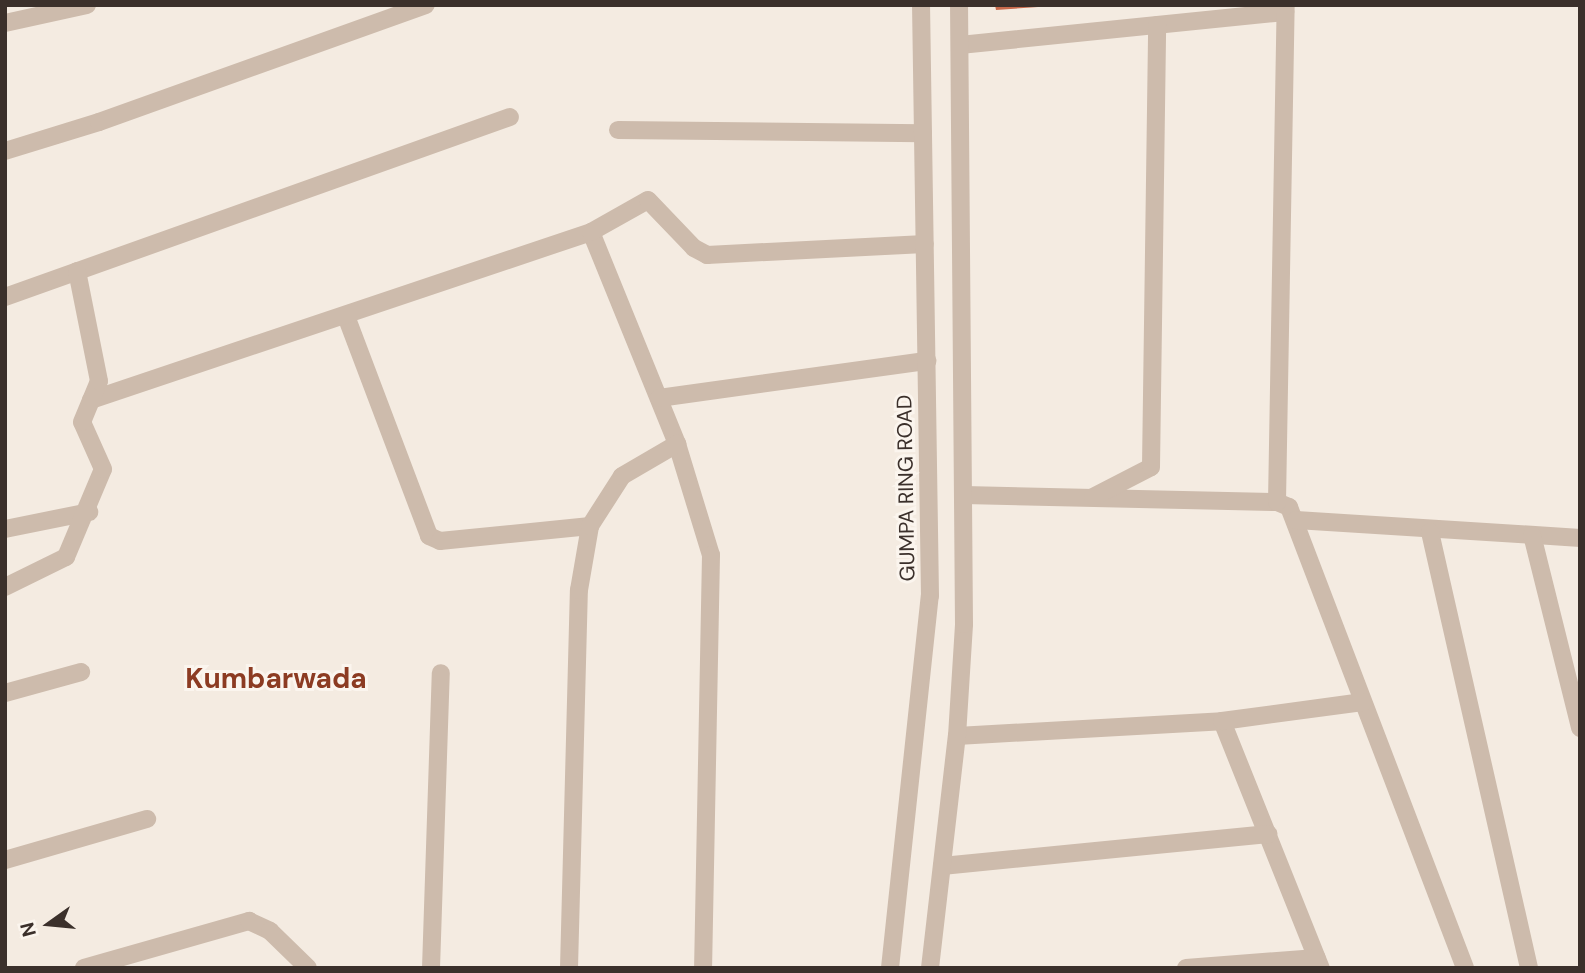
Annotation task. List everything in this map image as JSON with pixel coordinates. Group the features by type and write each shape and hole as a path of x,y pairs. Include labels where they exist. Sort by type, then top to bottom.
{"street":[{"path":"5,23 86,5"},
{"path":"5,151 99,122 426,5"},
{"name":"GUMPA RING ROAD","path":"890,968 930,596 921,5"},
{"path":"930,968 957,736 964,625 959,5"},
{"path":"960,45 1157,26 1286,9 1278,502"},
{"path":"1090,498 1152,467 1157,26"},
{"path":"5,296 510,117"},
{"path":"618,130 923,133"},
{"path":"91,400 591,232 648,200 694,248 707,255 925,244"},
{"path":"591,232 677,444 709,540 713,573 703,968"},
{"path":"5,587 62,560 89,512 103,469 82,422 99,377 77,271"},
{"path":"346,316 429,536 440,541 590,526"},
{"path":"659,398 927,361"},
{"path":"569,968 579,590 590,526 622,477 677,444"},
{"path":"964,495 1278,502 1289,507 1465,968"},
{"path":"5,529 89,512"},
{"path":"1296,520 1430,532 1580,538"},
{"path":"1430,532 1529,968"},
{"path":"1532,535 1580,728"},
{"path":"5,693 81,672"},
{"path":"431,968 441,673"},
{"path":"957,736 1222,721 1363,702"},
{"path":"1186,968 1319,963 1222,721"},
{"path":"5,860 147,819"},
{"path":"942,866 1268,834"},
{"path":"84,968 249,921 270,931 309,968"}],"building":[{"path":"995,5 1038,5 1038,7 996,10"}],"district":[{"name":"Kumbarwada","path":"276,679"}]}
